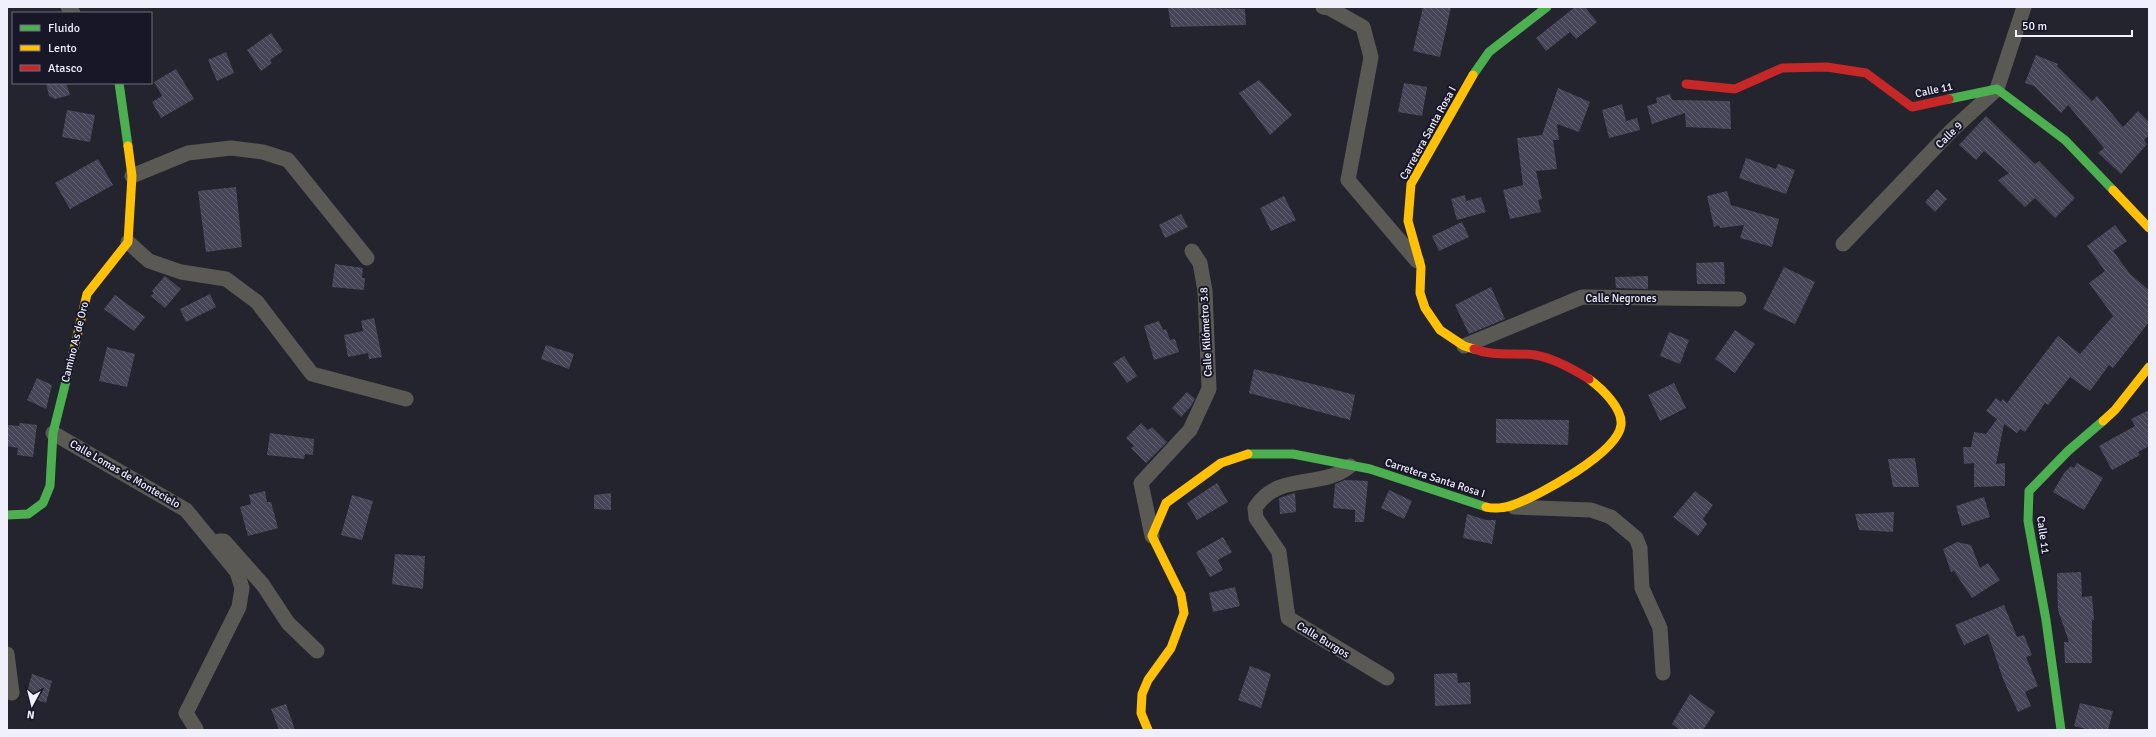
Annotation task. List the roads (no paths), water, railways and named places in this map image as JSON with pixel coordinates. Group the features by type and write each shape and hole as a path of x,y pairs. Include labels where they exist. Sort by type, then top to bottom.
{"street":[{"path":"1324,7 1329,8 1363,27 1371,57 1348,180 1421,267"},
{"name":"Carretera Santa Rosa I","path":"1152,536 1166,503 1221,463 1248,454 1293,454 1370,470 1490,508 1512,506 1574,474 1614,441 1621,425 1616,406 1598,385 1572,368 1536,355 1487,354 1464,346 1440,330 1425,308 1420,293 1421,267 1408,221 1411,184 1472,77 1489,52 1547,7"},
{"name":"Calle 9","path":"1843,244 1952,130 1997,89 2024,7"},
{"name":"Calle 11","path":"1686,84 1735,89 1782,68 1827,67 1866,73 1912,107 1997,89"},
{"path":"119,84 132,176 128,242 149,261 181,272 226,279 258,302 312,374 406,399"},
{"path":"1997,89 2064,140 2149,228"},
{"path":"132,176 188,153 231,148 263,152 288,160 367,258"},
{"name":"Camino As de Oro","path":"7,515 28,514 43,503 50,486 53,432 87,294 121,253 128,242"},
{"name":"Calle Kilómetro 3.8","path":"1152,536 1141,483 1190,430 1209,389 1206,291 1200,263 1192,251"},
{"name":"Calle Negrones","path":"1464,346 1582,297 1739,299"},
{"name":"Calle 11","path":"2061,730 2046,620 2028,521 2029,490 2068,452 2115,410 2149,367"},
{"name":"Calle Lomas de Montecielo","path":"53,432 186,510 237,572 242,588 239,606 186,713 196,729"},
{"name":"Calle Burgos","path":"1350,466 1333,475 1274,489 1262,497 1255,508 1256,518 1279,552 1288,618 1387,678"},
{"path":"1512,506 1591,510 1611,517 1636,538 1640,548 1642,588 1660,628 1663,673"},
{"path":"1148,730 1140,713 1142,694 1148,680 1171,648 1184,613 1181,595 1152,536"},
{"path":"212,542 224,541 263,585 288,623 318,651"},
{"path":"7,654 12,693"}]}
